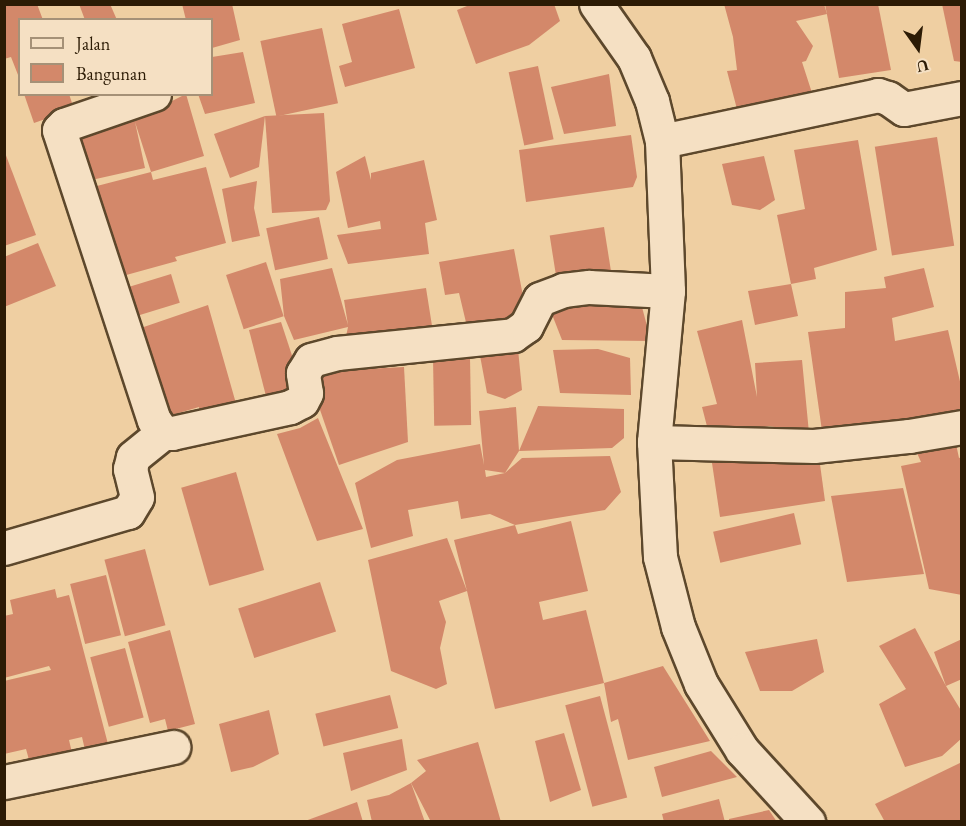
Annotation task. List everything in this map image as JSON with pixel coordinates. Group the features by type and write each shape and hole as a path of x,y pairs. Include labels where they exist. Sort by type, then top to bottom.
{"street":[{"path":"596,4 634,58 652,101 662,141 668,291 654,442 660,557 682,637 701,684 742,750 808,822"},
{"path":"662,141 878,94 904,109 962,98"},
{"path":"148,96 64,125 58,130 154,420 163,432 172,434 290,407 302,401 306,393 303,373 311,360 337,353 513,335 526,326 540,299 563,290 589,287 668,291"},
{"path":"654,442 814,446 909,436 962,427"},
{"path":"4,548 128,512 136,497 130,469 133,458 163,432"},
{"path":"4,782 173,747"}],"building":[{"path":"4,4 37,4 42,18 18,18 18,75 11,57 4,59"},
{"path":"79,4 110,4 116,18 84,18"},
{"path":"182,4 232,4 240,40 213,48 213,18 186,18"},
{"path":"472,4 554,4 560,21 529,45 476,64 457,10"},
{"path":"724,4 824,4 827,14 796,21 813,46 806,61 802,62 813,96 738,113 727,71 737,70 733,37"},
{"path":"825,4 878,4 891,70 839,78"},
{"path":"942,4 962,4 962,62 954,61"},
{"path":"399,9 415,68 345,87 339,66 352,62 342,24"},
{"path":"322,28 338,103 276,116 260,41"},
{"path":"243,52 255,103 205,114 199,96 213,96 213,57"},
{"path":"538,66 554,139 524,146 509,72"},
{"path":"609,74 616,126 564,134 551,87"},
{"path":"25,96 70,96 74,109 34,123"},
{"path":"182,96 187,96 204,156 151,172 135,122 145,168 87,181 76,133 134,120"},
{"path":"324,113 330,201 326,210 272,213 265,116"},
{"path":"265,116 259,167 230,178 214,134"},
{"path":"631,135 637,177 633,187 526,202 519,150"},
{"path":"937,137 954,246 892,256 875,147"},
{"path":"858,140 877,250 814,268 816,279 791,284 777,215 805,209 794,150"},
{"path":"4,150 36,235 4,246"},
{"path":"365,156 371,180 371,173 424,160 437,220 425,223 429,254 348,264 337,235 381,229 380,221 348,228 336,172"},
{"path":"764,156 775,200 760,210 732,205 722,164"},
{"path":"206,167 226,243 175,257 177,261 119,277 93,187 151,172 153,180"},
{"path":"257,181 254,208 260,236 232,242 222,189"},
{"path":"319,217 328,259 275,270 266,228"},
{"path":"604,227 612,275 557,284 550,236"},
{"path":"38,243 56,286 4,307 4,257"},
{"path":"514,249 523,296 524,324 469,335 459,293 445,295 439,262"},
{"path":"266,262 284,316 244,329 226,275"},
{"path":"332,268 348,325 344,300 426,288 433,332 344,346 348,327 294,340 284,316 280,279"},
{"path":"924,268 934,307 892,318 895,341 948,330 962,390 962,412 911,422 862,423 822,431 808,332 845,328 845,292 886,288 884,277"},
{"path":"171,274 180,303 136,316 127,287"},
{"path":"791,284 798,316 755,325 748,291"},
{"path":"638,292 651,341 562,340 546,299"},
{"path":"208,305 237,407 201,418 199,407 165,417 135,330"},
{"path":"742,320 757,397 755,363 802,360 809,433 769,426 710,438 702,407 717,404 697,331"},
{"path":"281,322 303,389 267,400 249,330"},
{"path":"517,339 522,390 505,399 487,393 478,345"},
{"path":"598,349 630,358 631,395 560,393 553,350"},
{"path":"470,357 471,425 434,426 433,358"},
{"path":"404,367 408,442 339,465 307,372"},
{"path":"538,406 624,409 624,438 612,448 519,451"},
{"path":"516,407 519,451 505,473 522,458 610,456 621,492 605,510 515,525 490,514 461,519 458,501 408,510 413,536 371,548 355,483 397,460 480,444 484,465 479,411","holes":["485,470 505,473 486,477"]},
{"path":"318,418 363,529 317,541 277,434 300,428"},
{"path":"956,444 959,458 962,457 962,595 929,589 901,466 921,462 917,453"},
{"path":"819,457 825,501 720,517 712,463"},
{"path":"236,472 264,570 209,586 181,488"},
{"path":"903,488 924,574 847,582 831,496"},
{"path":"794,513 801,544 720,563 713,532"},
{"path":"571,521 588,591 539,602 543,620 586,610 604,683 495,709 454,540 515,525 518,534"},
{"path":"447,538 467,591 439,601 446,622 440,648 447,684 436,689 391,671 368,560"},
{"path":"145,549 165,625 125,636 104,560"},
{"path":"106,575 121,635 85,644 70,584"},
{"path":"320,582 336,631 254,658 238,609"},
{"path":"55,589 57,598 69,595 108,744 85,750 82,737 69,740 73,757 31,767 26,749 4,754 4,681 51,670 49,666 4,678 4,616 13,614 10,600"},
{"path":"915,628 962,712 962,738 942,756 905,767 879,704 906,689 879,646"},
{"path":"170,630 195,724 168,731 165,719 150,723 128,642"},
{"path":"817,639 824,672 792,691 760,691 745,652"},
{"path":"962,639 962,679 946,686 934,652"},
{"path":"125,648 144,718 109,727 90,657"},
{"path":"663,666 710,741 628,760 618,719 611,722 604,683"},
{"path":"390,695 398,728 324,747 315,714"},
{"path":"600,696 627,797 592,807 565,705"},
{"path":"269,710 279,754 253,767 231,772 219,724"},
{"path":"564,733 581,790 550,802 535,741"},
{"path":"402,739 407,770 351,791 343,753"},
{"path":"478,742 501,822 431,822 411,783 426,771 417,760"},
{"path":"711,751 737,777 662,797 654,767"},
{"path":"962,762 962,822 885,822 875,804"},
{"path":"411,783 425,822 372,822 367,800 389,795"},
{"path":"719,799 725,822 664,822 662,814"},
{"path":"357,802 363,822 305,822 305,821"},
{"path":"769,810 777,822 729,822 729,819"}]}
